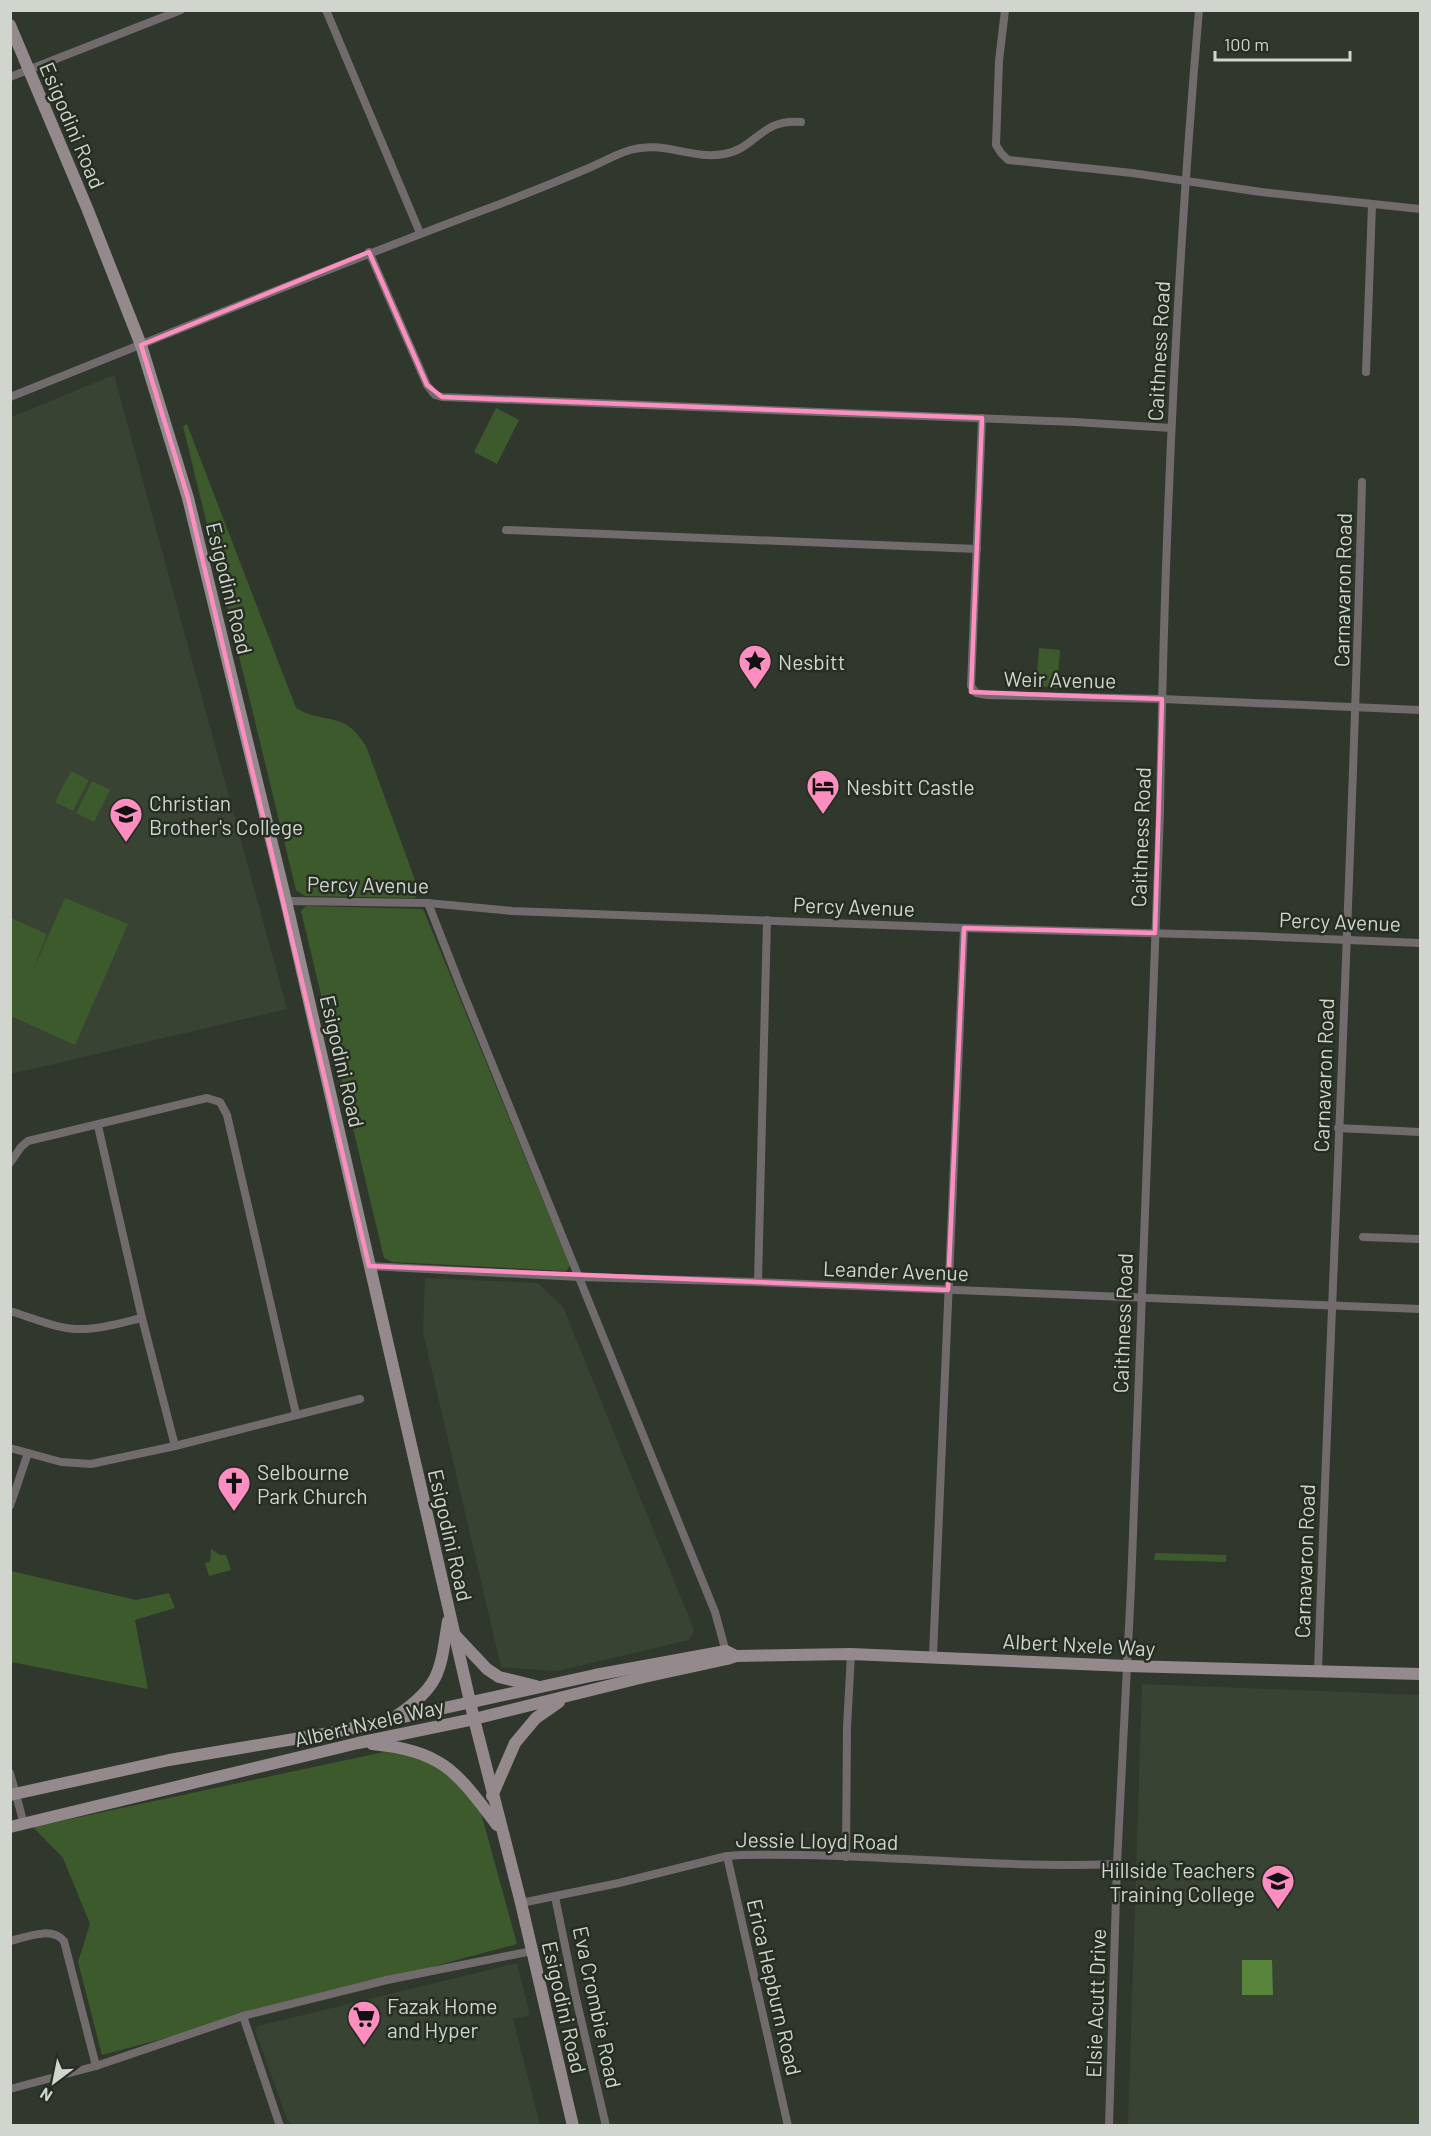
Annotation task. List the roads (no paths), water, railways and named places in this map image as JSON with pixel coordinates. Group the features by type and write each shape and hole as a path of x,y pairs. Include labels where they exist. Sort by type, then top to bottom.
{"main road":[{"name":"Esigodini Road","path":"10,25 87,208 141,345 188,498 286,901 492,1796 521,1904 573,2126"},
{"path":"392,1719 418,1701 436,1678 442,1658 449,1614"},
{"path":"454,1634 488,1669 499,1677 514,1683 543,1688"},
{"name":"Albert Nxele Way","path":"10,1827 358,1743 474,1719 730,1655"},
{"name":"Albert Nxele Way","path":"14,1794 158,1762 330,1733 595,1675 730,1655 933,1656 1127,1666 1420,1674"},
{"path":"492,1796 515,1743 536,1718 565,1697"},
{"path":"358,1743 400,1747 422,1753 440,1762 464,1780 501,1831"}],"street":[{"path":"10,77 181,10"},
{"path":"326,10 420,233"},
{"path":"1005,10 999,61 996,145 1005,158 1016,162 1132,173 1184,182 1420,209"},
{"name":"Caithness Road","path":"1127,1666 1160,812 1171,428 1184,182 1199,10"},
{"path":"10,397 369,252 531,192 630,150 664,147 701,154 722,155 733,152 775,125 786,121 801,122"},
{"path":"1366,372 1372,205"},
{"path":"369,252 427,385 435,395 441,397 982,418 1171,428"},
{"name":"Weir Avenue","path":"982,418 971,686 976,693 1420,710"},
{"name":"Carnavaron Road","path":"1318,1671 1338,1128 1357,708 1362,482"},
{"path":"506,530 977,549"},
{"name":"Percy Avenue","path":"286,901 428,903 512,911 1420,943"},
{"path":"428,903 716,1612 730,1655"},
{"path":"758,1282 768,920"},
{"path":"933,1656 964,928"},
{"path":"10,1163 21,1147 28,1142 207,1098 216,1100 223,1106 227,1115 296,1414"},
{"path":"98,1126 142,1318 175,1446"},
{"path":"1338,1128 1420,1132"},
{"path":"1363,1237 1420,1239"},
{"name":"Leander Avenue","path":"369,1266 579,1277 758,1282 1420,1309"},
{"path":"10,1311 66,1328 81,1329 142,1318"},
{"path":"10,1448 61,1462 91,1464 175,1446 360,1399"},
{"path":"10,1506 28,1454"},
{"path":"846,1857 847,1727 851,1654"},
{"name":"Elsie Acutt Drive","path":"1109,2126 1127,1666"},
{"path":"10,1773 24,1824"},
{"name":"Jessie Lloyd Road","path":"521,1904 727,1856 846,1857 1066,1866 1118,1864"},
{"name":"Erica Hepburn Road","path":"727,1856 788,2126"},
{"name":"Eva Crombie Road","path":"555,1897 606,2126"},
{"path":"10,1941 48,1933 55,1934 64,1941 96,2066"},
{"path":"10,2089 96,2066 243,2016 387,1980 532,1951"},
{"path":"243,2016 280,2126"}],"place":[{"name":"Nesbitt","path":"755,690"},
{"name":"Nesbitt Castle","path":"823,815"},
{"name":"Christian Brother's College","path":"126,843"},
{"name":"Selbourne Park Church","path":"234,1512"},
{"name":"Hillside Teachers Training College","path":"1278,1910"},
{"name":"Fazak Home and Hyper","path":"364,2046"}]}
